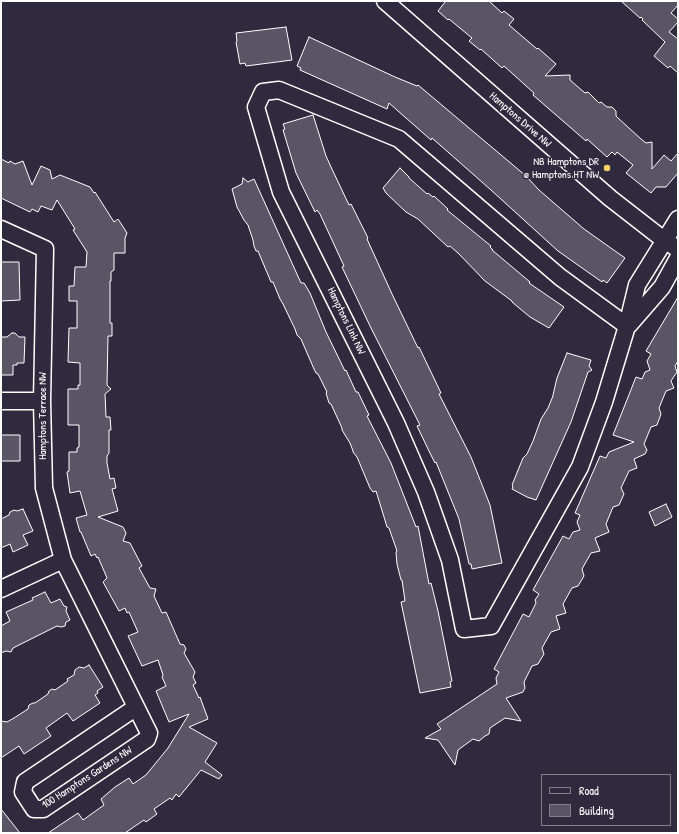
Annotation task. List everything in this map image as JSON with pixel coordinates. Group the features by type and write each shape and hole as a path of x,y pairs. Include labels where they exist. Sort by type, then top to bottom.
{"street":[{"name":"Hamptons Drive NW","path":"385,1 610,198 678,249"},
{"name":"Hamptons Link NW","path":"628,326 560,277 399,139 279,90 264,92 256,107 281,192 396,422 426,492 450,560 464,629 491,626 580,467 604,402 628,326 637,284 678,219"},
{"name":"Hamptons Terrace NW","path":"1,229 45,249 42,402 44,488 63,560"},
{"name":"Hamptons Link NW","path":"628,326 662,287 678,258"},
{"path":"1,401 42,402"},
{"path":"1,589 63,560"},
{"name":"100 Hamptons Gardens NW","path":"63,560 135,708 149,733 147,739 42,809 34,808 23,792 25,782 135,708"}],"building":[{"path":"446,1 489,1 502,13 504,11 514,19 509,25 556,64 545,76 570,75 570,80 585,93 588,92 599,103 601,102 607,107 612,107 616,111 616,116 641,139 646,143 652,142 652,169 664,155 671,161 678,153 678,173 666,187 656,187 651,193 626,173 633,165 617,152 615,155 612,152 607,157 587,139 586,141 533,95 534,93 504,66 502,68 481,49 480,50 469,41 472,38 438,11"},
{"path":"621,1 678,1 678,5 671,13 678,19 678,22 669,32 678,39 678,73 670,66 668,68 654,56 665,42 642,20 643,19 641,17 640,18"},
{"path":"286,27 292,60 246,66 245,63 240,64 236,33"},
{"path":"309,37 395,77 417,86 418,85 526,176 539,190 584,229 625,258 607,283 603,280 602,282 558,251 432,138 431,140 389,103 387,109 300,70 301,68 297,66"},
{"path":"313,115 331,167 349,205 351,204 368,238 367,239 392,294 441,393 439,394 471,457 490,505 502,563 472,569 471,564 469,564 459,519 436,462 435,463 417,426 420,425 342,267 344,266 320,214 317,210 315,212 296,173 283,130 285,129 283,124"},
{"path":"1,159 15,164 23,161 32,185 41,166 50,170 52,179 60,175 90,187 94,193 95,192 114,222 118,219 127,233 125,238 125,253 114,253 114,270 111,272 110,323 112,323 112,336 108,336 107,385 111,389 105,394 106,417 110,417 111,430 109,430 109,453 107,456 107,463 110,479 114,478 116,488 112,489 118,511 98,517 123,527 126,533 123,541 130,543 142,566 139,568 150,588 156,589 154,596 162,613 166,612 180,644 184,645 186,649 184,653 195,672 193,677 196,683 193,685 199,698 200,697 208,719 189,727 217,743 205,762 222,775 219,779 201,770 179,797 176,794 172,800 170,798 154,809 157,814 146,822 144,820 125,833 48,833 78,813 83,820 104,805 101,799 115,787 129,778 133,784 146,775 168,748 189,714 169,722 156,691 166,686 158,660 142,666 128,636 138,632 129,612 127,613 125,608 119,611 103,582 107,578 98,557 97,558 95,554 91,556 80,532 76,518 87,515 80,491 70,493 67,472 69,471 69,452 77,452 77,448 79,447 79,425 68,425 68,389 78,389 78,385 80,385 80,363 68,362 69,328 77,328 77,301 69,301 69,286 74,286 75,267 86,267 87,252 57,200 52,210 41,206 38,212 32,209 30,212 1,198"},
{"path":"400,168 427,194 428,193 433,197 434,196 448,209 447,210 491,246 490,247 492,250 530,282 529,283 564,307 549,328 530,317 512,301 485,281 450,246 448,247 418,219 406,212 386,193 383,188"},
{"path":"243,178 248,182 254,179 301,283 304,283 310,293 326,332 369,415 367,416 391,463 416,527 418,526 429,584 431,583 438,611 452,681 450,682 451,687 420,693 401,602 405,601 402,580 397,564 397,551 389,528 387,527 376,491 373,492 370,488 357,457 342,430 331,404 329,403 327,392 314,369 301,339 297,335 273,282 271,282 258,251 256,251 248,225 237,207 232,189 242,184"},
{"path":"1,262 19,262 20,300 1,301"},
{"path":"678,297 678,361 675,366 677,372 671,381 674,388 666,391 659,408 661,414 657,425 651,427 644,444 647,450 645,454 634,459 637,468 629,471 621,488 624,494 619,505 613,507 606,524 609,532 595,538 600,551 591,553 582,569 584,576 578,586 572,588 563,604 566,613 556,616 560,629 551,632 542,648 544,654 538,664 532,666 524,682 525,688 523,692 506,698 521,721 505,718 490,728 489,734 479,741 473,739 458,750 455,765 438,740 425,738 441,729 437,724 497,684 496,678 499,672 494,669 523,614 529,617 536,603 535,600 539,594 533,590 563,536 569,539 573,532 580,530 577,522 580,515 575,513 600,456 606,458 609,452 634,442 613,435 636,377 642,379 645,372 650,370 647,361 651,354 646,351"},
{"path":"12,333 15,333 19,337 25,337 24,363 17,363 17,365 13,365 13,375 1,375 1,337 7,337"},
{"path":"567,353 591,360 589,366 592,370 588,372 571,422 536,500 512,489 512,485 523,458 527,454 541,419 553,396 557,378"},
{"path":"1,435 20,435 20,461 1,461"},
{"path":"666,504 672,517 655,526 649,512"},
{"path":"23,509 33,531 23,535 28,545 13,552 10,544 1,548 1,519 9,515 10,512 14,510 17,511"},
{"path":"45,592 51,603 60,599 64,606 67,607 66,611 70,620 66,622 65,626 57,626 13,648 11,652 6,651 1,653 1,626 10,621 6,612 33,600 32,598"},
{"path":"89,665 103,687 97,691 98,693 95,695 100,703 73,721 67,713 46,728 51,736 24,754 19,746 1,758 1,721 7,722 14,718 28,709 29,705 35,703 48,694 49,691 52,689 55,690 68,681 67,679 74,675 75,670 79,667 84,668"},
{"path":"1,809 20,833 1,833"}],"place":[{"name":"NB Hamptons DR @ Hamptons HT NW","path":"607,168"}]}
